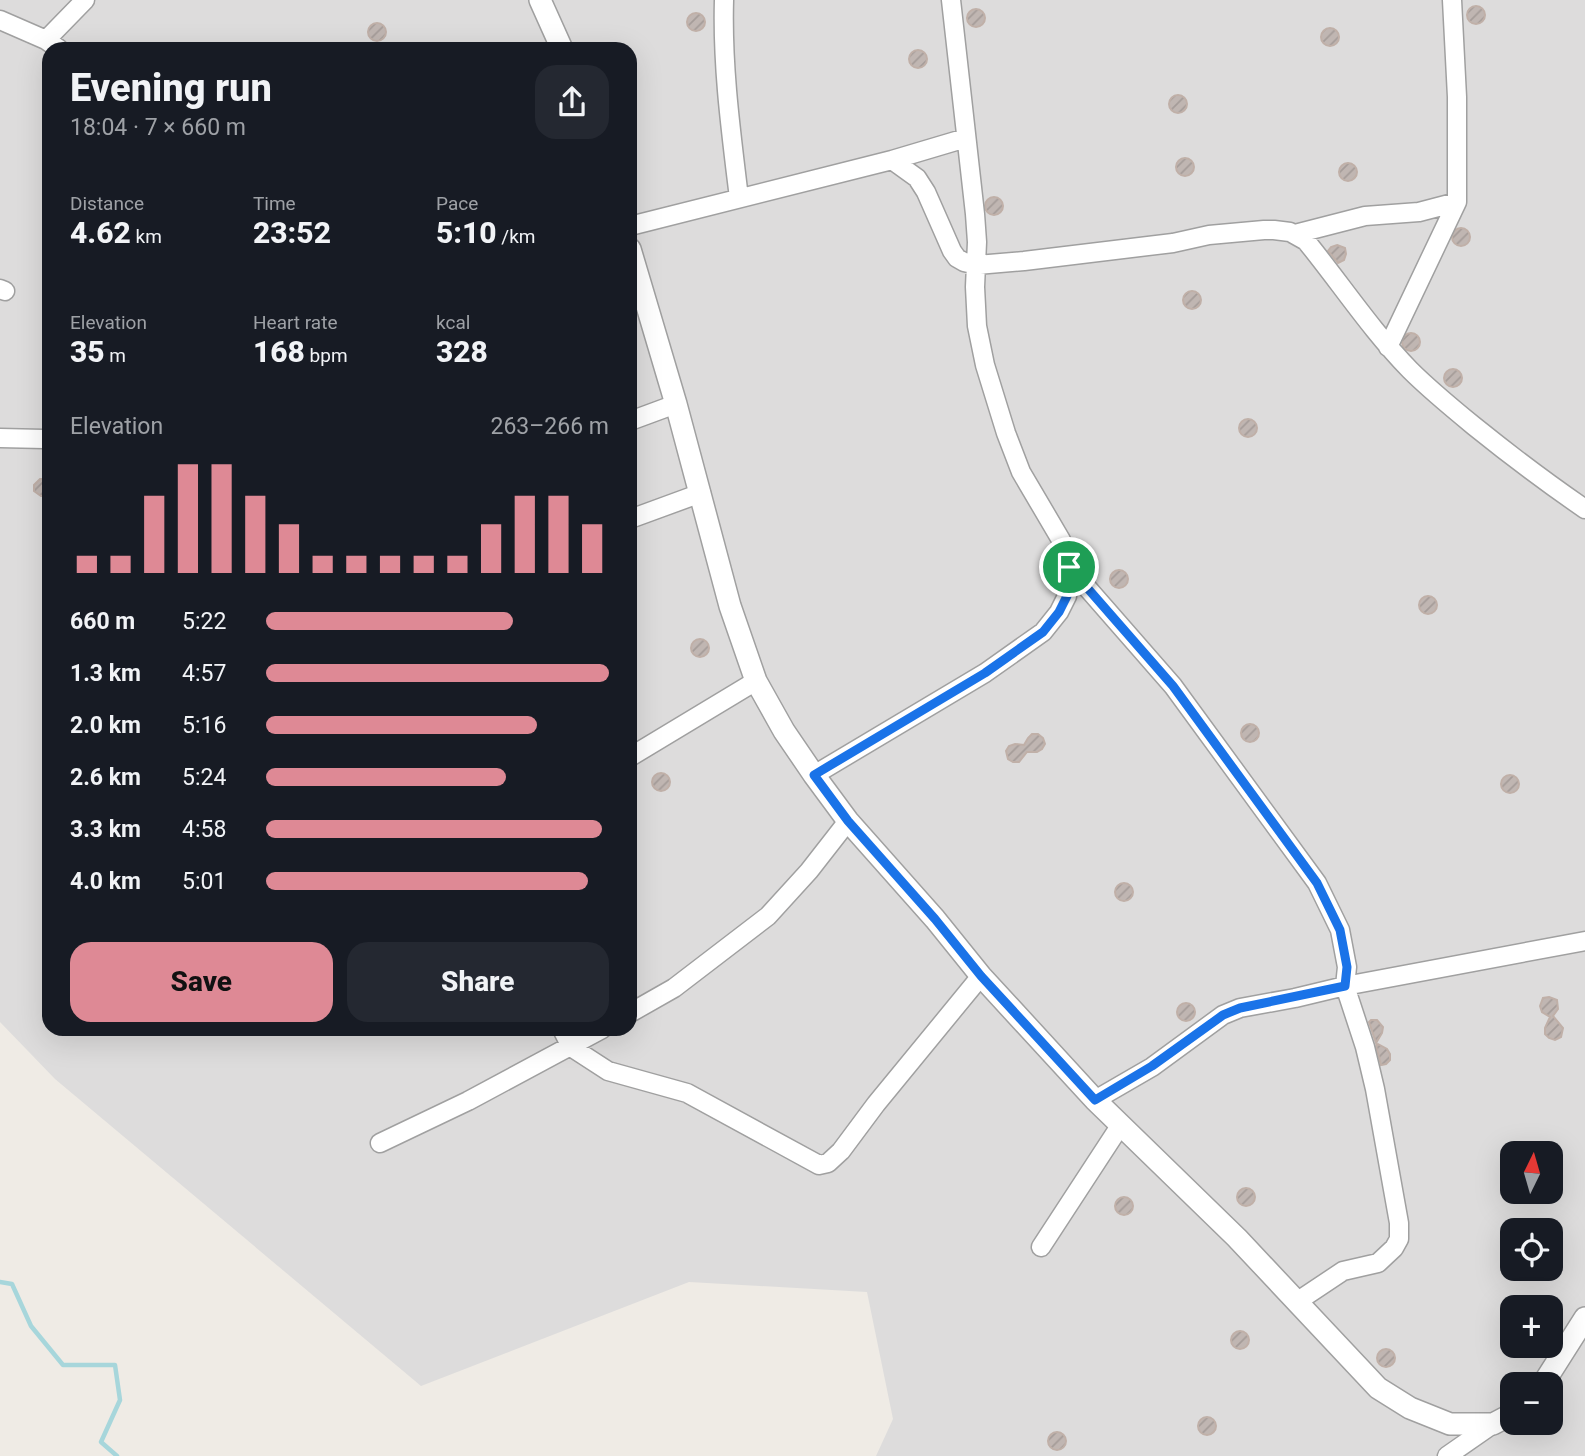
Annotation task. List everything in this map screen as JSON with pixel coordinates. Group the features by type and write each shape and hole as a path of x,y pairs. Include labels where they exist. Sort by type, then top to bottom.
{"street":[{"path":"54,42 85,0"},
{"path":"540,0 559,42"},
{"path":"724,0 725,75 739,198"},
{"path":"814,775 985,673 1043,632 1059,612 1067,596 1069,567 1061,540 1021,472 985,365 977,326 975,214 951,0"},
{"path":"1388,347 1457,202 1457,97 1451,0"},
{"path":"0,20 46,42"},
{"path":"637,224 892,160 966,138"},
{"path":"892,160 917,178 952,251 964,262 977,265 1173,243 1209,235 1275,230 1295,234 1306,241 1388,347 1412,372 1552,486 1585,509"},
{"path":"1295,234 1366,216 1419,212 1457,202"},
{"path":"637,271 677,404 730,606 756,681 784,731 848,821 935,919 981,976 1095,1100 1237,1238 1378,1388 1410,1408 1450,1424 1500,1419"},
{"path":"637,418 677,404"},
{"path":"0,438 42,439"},
{"path":"637,516 701,493"},
{"path":"1069,567 1173,686 1317,883 1340,930 1347,967 1345,986 1375,1089 1399,1223 1399,1239 1394,1248 1378,1263 1343,1270 1298,1301"},
{"path":"637,753 756,681"},
{"path":"637,1009 674,988 768,916 809,871 848,821"},
{"path":"1095,1100 1152,1066 1223,1015 1240,1008 1585,941"},
{"path":"566,1036 571,1047 608,1071 687,1093 819,1165 828,1163 841,1151 981,976"},
{"path":"380,1143 468,1101 591,1036"},
{"path":"1041,1247 1120,1126"},
{"path":"1550,1372 1583,1323"},
{"path":"1455,1454 1500,1420"}],"shaded area":[{"path":"0,0 1585,0 1585,1456 876,1456 893,1419 867,1292 689,1282 421,1386 55,1079 0,1022"}],"building":[{"path":"1476,6 1482,9 1485,15 1482,21 1476,24 1470,21 1467,15 1470,9"},
{"path":"976,9 982,12 985,18 982,24 976,27 970,24 967,18 970,12"},
{"path":"696,13 702,16 705,22 702,28 696,31 690,28 687,22 690,16"},
{"path":"377,23 383,26 386,32 383,38 377,41 371,38 368,32 371,26"},
{"path":"1330,28 1336,31 1339,37 1336,43 1330,46 1324,43 1321,37 1324,31"},
{"path":"918,50 924,53 927,59 924,65 918,68 912,65 909,59 912,53"},
{"path":"1178,95 1184,98 1187,104 1184,110 1178,113 1172,110 1169,104 1172,98"},
{"path":"1185,158 1191,161 1194,167 1191,173 1185,176 1179,173 1176,167 1179,161"},
{"path":"1348,163 1354,166 1357,172 1354,178 1348,181 1342,178 1339,172 1342,166"},
{"path":"994,197 1000,200 1003,206 1000,212 994,215 988,212 985,206 988,200"},
{"path":"1461,228 1467,231 1470,237 1467,243 1461,246 1455,243 1452,237 1455,231"},
{"path":"1337,245 1345,248 1346,254 1344,260 1338,263 1328,251"},
{"path":"1192,291 1198,294 1201,300 1198,306 1192,309 1186,306 1183,300 1186,294"},
{"path":"1411,333 1417,336 1420,342 1417,348 1411,351 1405,348 1402,342 1405,336"},
{"path":"1453,369 1459,372 1462,378 1459,384 1453,387 1447,384 1444,378 1447,372"},
{"path":"1248,419 1254,422 1257,428 1254,434 1248,437 1242,434 1239,428 1242,422"},
{"path":"42,479 42,496 34,491 34,485"},
{"path":"1119,570 1125,573 1128,579 1125,585 1119,588 1113,585 1110,579 1113,573"},
{"path":"1428,596 1434,599 1437,605 1434,611 1428,614 1422,611 1419,605 1422,599"},
{"path":"700,639 706,642 709,648 706,654 700,657 694,654 691,648 694,642"},
{"path":"1250,724 1256,727 1259,733 1256,739 1250,742 1244,739 1241,733 1244,727"},
{"path":"1032,734 1043,738 1045,744 1042,749 1027,752 1019,762 1008,759 1006,751 1009,746 1024,745"},
{"path":"661,773 667,776 670,782 667,788 661,791 655,788 652,782 655,776"},
{"path":"1510,775 1516,778 1519,784 1516,790 1510,793 1504,790 1501,784 1504,778"},
{"path":"1124,883 1130,886 1133,892 1130,898 1124,901 1118,898 1115,892 1118,886"},
{"path":"1543,998 1557,1000 1558,1009 1553,1016 1563,1028 1561,1037 1555,1040 1545,1034 1550,1017 1542,1012 1540,1006"},
{"path":"1186,1003 1192,1006 1195,1012 1192,1018 1186,1021 1180,1018 1177,1012 1180,1006"},
{"path":"1377,1020 1383,1027 1376,1043 1369,1022"},
{"path":"1378,1044 1390,1054 1390,1060 1386,1064 1381,1065 1376,1046"},
{"path":"1246,1188 1252,1191 1255,1197 1252,1203 1246,1206 1240,1203 1237,1197 1240,1191"},
{"path":"1124,1197 1130,1200 1133,1206 1130,1212 1124,1215 1118,1212 1115,1206 1118,1200"},
{"path":"1240,1331 1246,1334 1249,1340 1246,1346 1240,1349 1234,1346 1231,1340 1234,1334"},
{"path":"1386,1349 1392,1352 1395,1358 1392,1364 1386,1367 1380,1364 1377,1358 1380,1352"},
{"path":"1207,1417 1213,1420 1216,1426 1213,1432 1207,1435 1201,1432 1198,1426 1201,1420"},
{"path":"1057,1432 1063,1435 1066,1441 1063,1447 1057,1450 1051,1447 1048,1441 1051,1435"}],"waterway":[{"path":"0,1282 12,1284 31,1326 63,1365 115,1365 120,1400 101,1442 117,1456"}],"route":[{"path":"1069,567 1173,686 1317,883 1340,930 1347,967 1345,986 1240,1008 1223,1015 1152,1066 1095,1100 981,976 935,919 848,821 814,775 985,673 1043,632 1059,612 1067,596 1069,567"}]}
